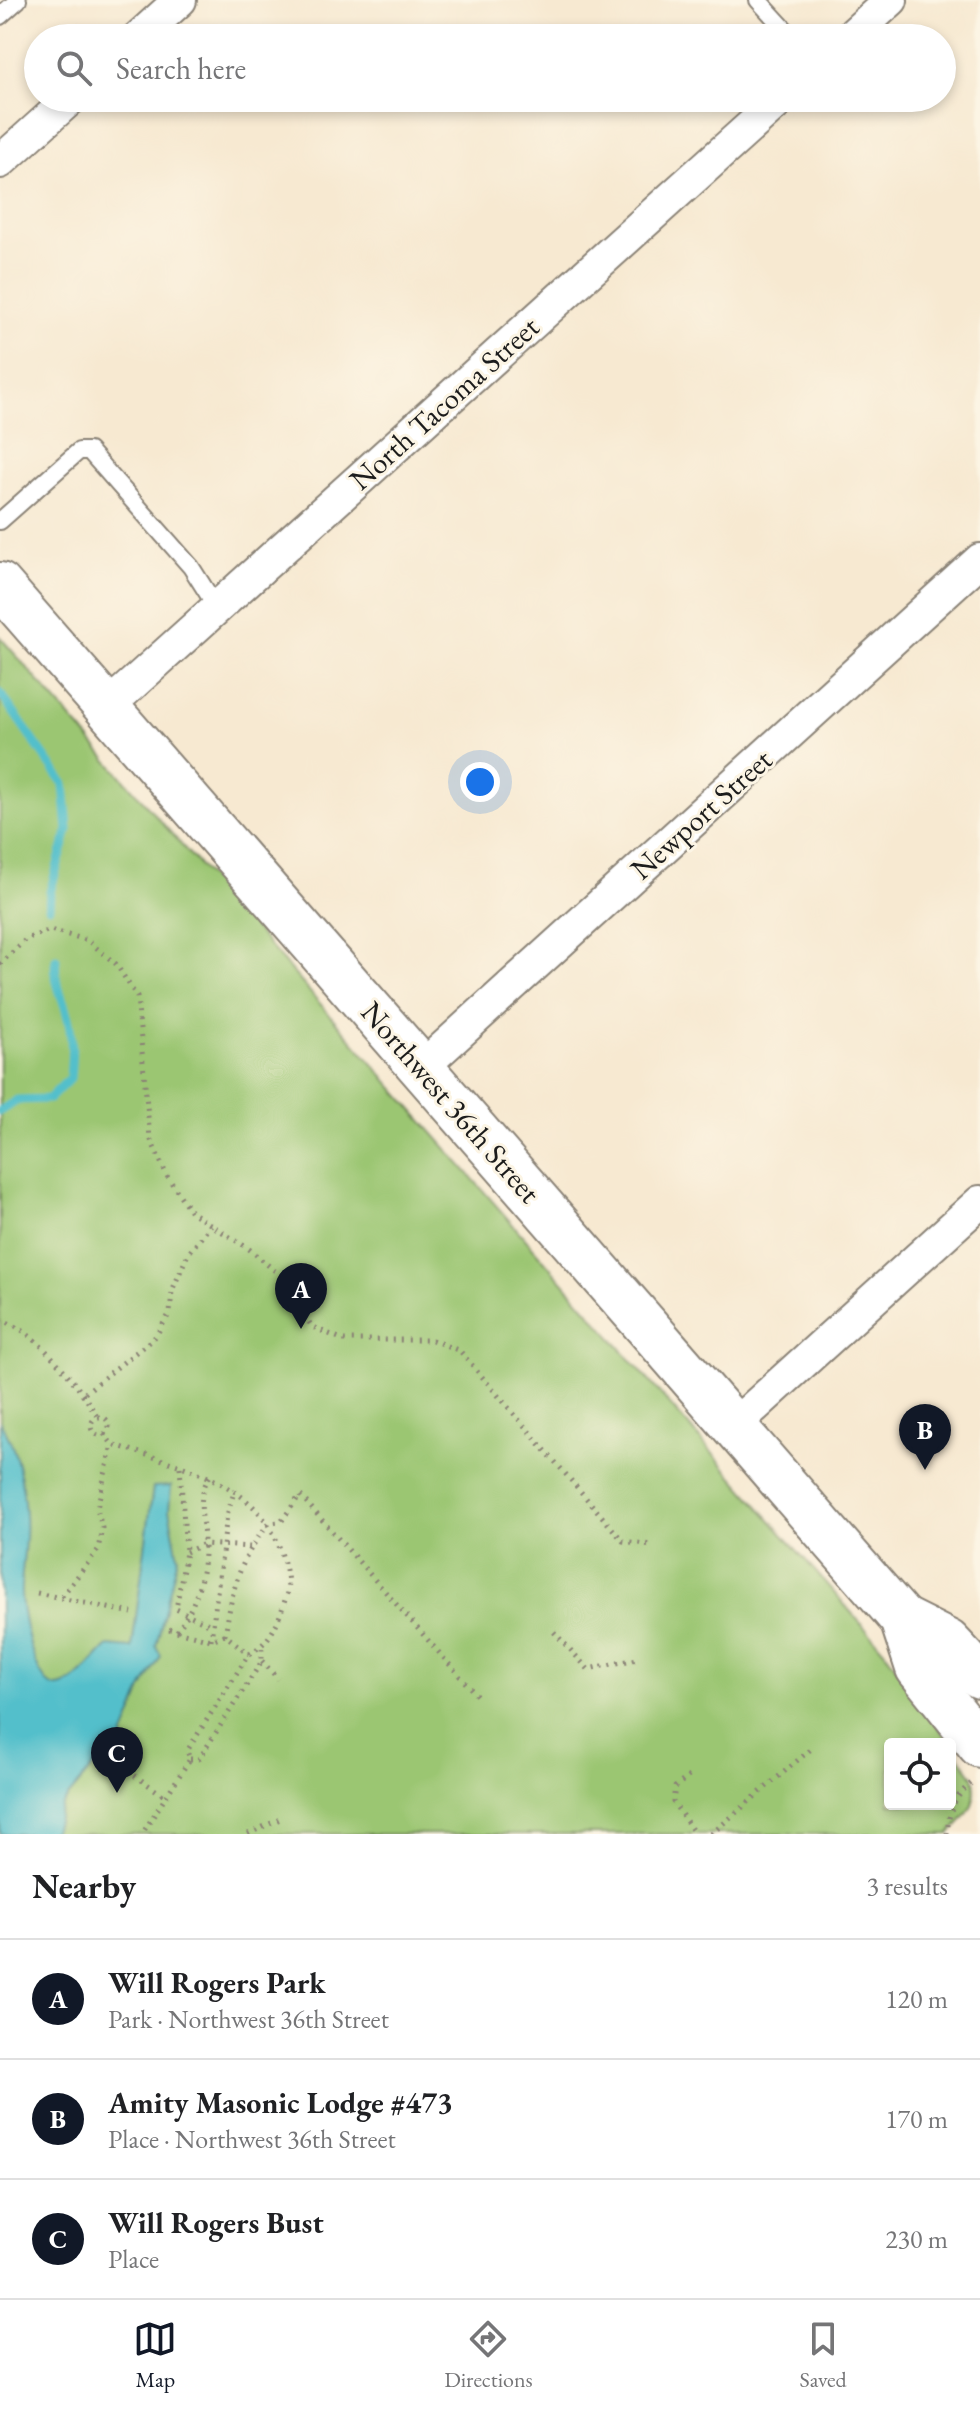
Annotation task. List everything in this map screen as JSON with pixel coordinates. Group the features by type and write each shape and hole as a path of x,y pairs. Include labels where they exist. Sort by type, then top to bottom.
{"main road":[{"name":"Northwest 36th Street","path":"0,585 902,1619 948,1642 980,1676"},
{"name":"Northwest 36th Street","path":"902,1619 918,1668 980,1745"}],"street":[{"path":"153,24 180,0"},
{"path":"864,24 891,0"},
{"path":"0,162 55,112"},
{"name":"North Tacoma Street","path":"107,707 766,112"},
{"name":"Newport Street","path":"421,1068 980,560"},
{"path":"733,1426 980,1202"}],"lane":[{"path":"0,16 18,0"},
{"path":"758,0 780,24"},
{"path":"0,521 79,451 89,451 191,567 217,608"}],"path":[{"path":"0,964 26,939 50,930 87,940 116,964 137,997 150,1138 167,1176 191,1212 249,1249 282,1277 312,1327 344,1340 432,1340 460,1351 623,1541 652,1545"},
{"path":"85,1393 155,1337 170,1313 172,1291 188,1254 211,1225"},
{"path":"0,1321 19,1325 85,1393 97,1417 108,1421 109,1429 104,1434 97,1435 91,1428 97,1417"},
{"path":"104,1434 112,1444 210,1476 235,1489 269,1523 290,1583 276,1628 262,1647 249,1654 187,1751 190,1759"},
{"path":"62,1596 98,1550 102,1528 97,1508 112,1444"},
{"path":"180,1467 186,1552 176,1609 213,1626"},
{"path":"177,1631 188,1616 199,1586 204,1544 200,1510 202,1488 210,1476"},
{"path":"211,1640 227,1515 235,1489"},
{"path":"225,1635 234,1581 250,1547 269,1523 281,1522 300,1495 479,1698"},
{"path":"186,1552 204,1544 250,1547"},
{"path":"37,1593 132,1613"},
{"path":"169,1629 211,1640 225,1635"},
{"path":"554,1632 588,1669 637,1659"},
{"path":"225,1635 249,1654"},
{"path":"190,1759 199,1759 262,1661 262,1647"},
{"path":"262,1661 278,1679"},
{"path":"711,1834 811,1749"},
{"path":"142,1834 190,1759"},
{"path":"128,1771 166,1797"},
{"path":"689,1776 675,1787 673,1802 695,1834"},
{"path":"947,1834 949,1811 955,1799 980,1776"},
{"path":"248,1834 280,1819"}],"green space":[{"path":"0,637 885,1651 946,1738 884,1738 884,1810 956,1810 956,1752 973,1776 975,1794 966,1815 949,1834 0,1834"}],"water":[{"path":"0,1422 15,1455 23,1491 25,1534 21,1588 26,1628 41,1674 56,1687 70,1683 108,1646 132,1648 153,1487 171,1486 169,1510 178,1557 156,1646 161,1656 142,1689 122,1740 100,1759 62,1804 54,1831 49,1834 0,1834"}],"waterway":[{"path":"0,693 64,784 68,830 50,892 49,907"},
{"path":"0,1111 17,1100 49,1099 70,1078 70,1030 57,981 56,959"}],"place":[{"name":"Will Rogers Park","path":"301,1329"},
{"name":"Amity Masonic Lodge #473","path":"925,1470"},
{"name":"Will Rogers Bust","path":"117,1793"}]}
